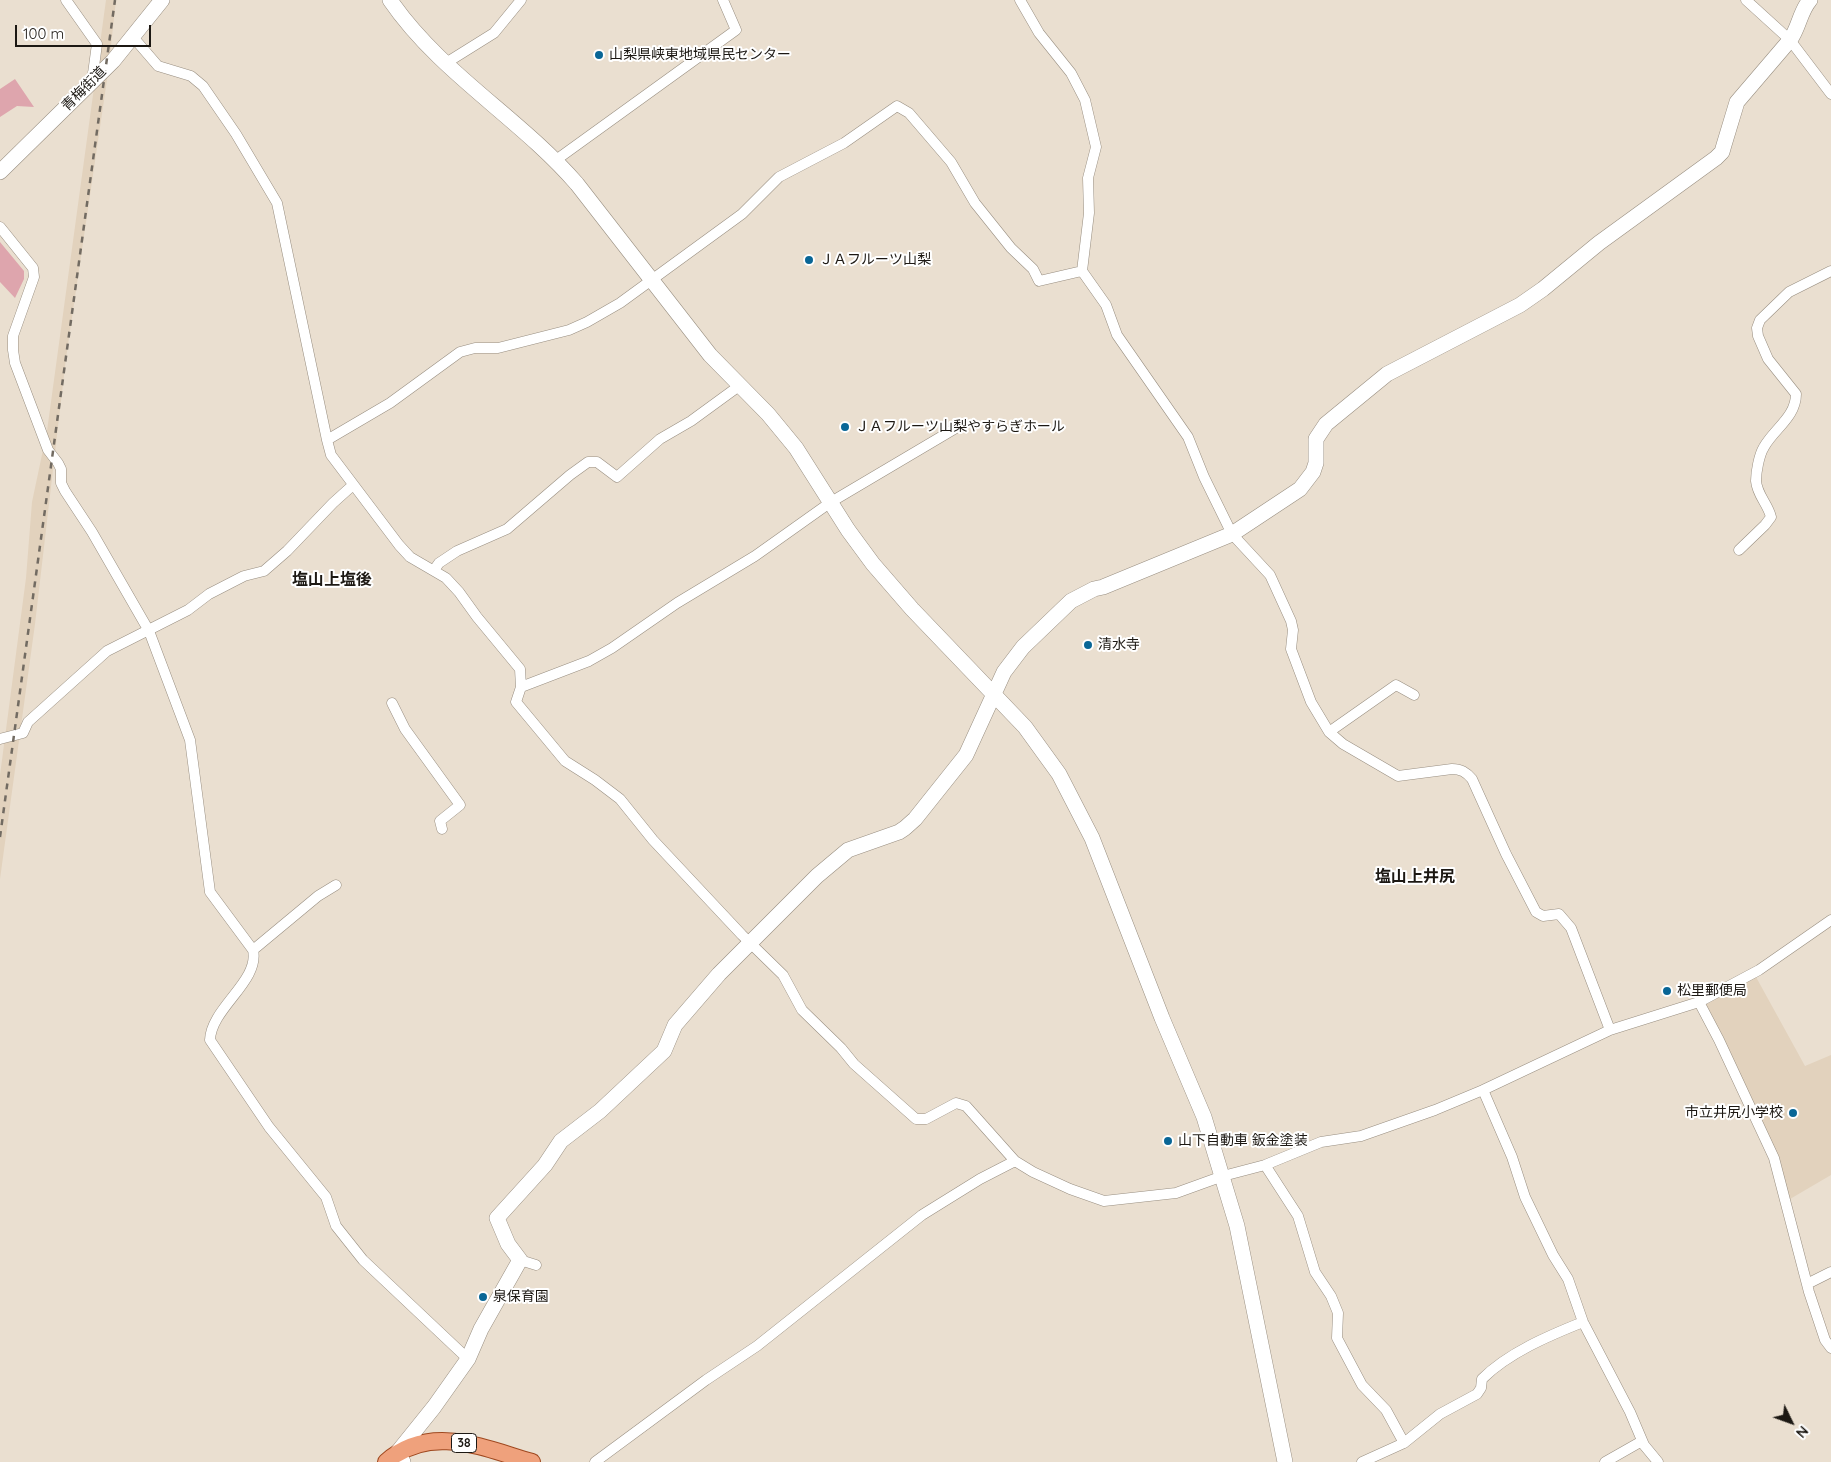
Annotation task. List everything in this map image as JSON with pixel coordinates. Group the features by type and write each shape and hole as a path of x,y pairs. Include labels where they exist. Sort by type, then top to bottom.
{"main road":[{"name":"38","path":"396,1459 425,1441 456,1441 532,1462"}],"street":[{"path":"66,0 97,44 92,82"},
{"name":"青梅街道","path":"0,172 92,82 134,37 162,0"},
{"path":"390,0 429,48 556,160 591,199 710,355 768,414 796,448 848,530 912,609 1035,738 1059,774 1092,838 1162,1018 1204,1117 1237,1226 1286,1462"},
{"path":"446,63 494,33 521,0"},
{"path":"556,160 736,30 722,0"},
{"path":"1020,0 1039,33 1071,73 1085,100 1096,147 1088,178 1089,213 1082,271 1106,305 1117,335 1188,437 1204,477 1232,534 1270,575 1274,582 1291,621 1293,630 1290,649 1311,702 1329,732 1343,744 1398,776 1452,768 1467,773 1477,786 1506,854 1536,912 1543,916 1559,914 1571,928 1610,1030"},
{"path":"1746,0 1790,40 1831,94"},
{"path":"536,1265 520,1260 508,1244 497,1218 544,1165 561,1141 600,1111 664,1051 675,1025 719,974 836,859 848,850 905,828 915,819 966,755 1004,672 1023,647 1071,600 1232,534 1300,489 1308,481 1316,463 1316,439 1319,432 1326,424 1387,374 1520,305 1543,289 1599,243 1716,158 1722,152 1737,102 1790,40 1810,0"},
{"path":"134,37 158,66 191,76 204,86 236,134 277,203 331,455 353,486 410,557 446,578 459,592 477,617 520,668 521,687 516,702 559,756 620,799 653,840 749,943 783,976 802,1010 841,1048 854,1064 916,1119 926,1119 956,1103 966,1106 1015,1161 1033,1172 1070,1189 1104,1201 1176,1193 1223,1176 1265,1165 1322,1142 1361,1136 1435,1110 1483,1090 1610,1030 1699,1002 1759,970 1831,920"},
{"path":"327,440 390,403 460,352 476,348 498,348 569,330 587,322 652,280 742,214 779,177 844,143 897,106 909,113 951,162 976,203 1011,248 1033,269 1039,281 1082,271"},
{"path":"0,227 33,268 34,272 34,277 13,336 15,363 48,450 61,469 61,483 92,532 149,631 190,740 210,892 253,950 255,956 253,965 246,977 222,1010 210,1032 210,1040 269,1126 326,1197 336,1226 363,1260 468,1359"},
{"path":"1739,550 1771,517 1769,509 1758,490 1756,480 1762,448 1792,412 1796,401 1796,394 1768,359 1758,336 1757,328 1760,320 1789,292 1831,271"},
{"path":"434,570 439,563 457,551 507,530 570,475 588,462 597,462 616,477 660,439 691,421 739,386"},
{"path":"521,687 589,661 612,648 677,603 755,556 830,502 961,425"},
{"path":"0,738 23,733 28,722 107,651 188,610 209,594 244,576 264,571 287,551 333,503 353,486"},
{"path":"1329,732 1396,685 1414,695"},
{"path":"392,702 405,729 460,805 440,821 442,829"},
{"path":"253,950 318,896 336,885"},
{"path":"1699,1002 1719,1040 1774,1158 1807,1284 1825,1340 1831,1348"},
{"path":"1483,1090 1512,1157 1525,1197 1553,1255 1568,1280 1583,1322 1630,1412 1642,1441 1658,1462"},
{"path":"595,1462 706,1380 756,1346 922,1215 980,1179 1015,1161"},
{"path":"1265,1165 1298,1216 1315,1272 1331,1296 1338,1313 1337,1338 1362,1384 1386,1410 1404,1443"},
{"path":"396,1459 468,1359 481,1329 520,1260"},
{"path":"1807,1284 1831,1272"},
{"path":"1362,1462 1404,1443 1440,1414 1477,1394 1481,1388 1482,1380 1491,1370 1525,1349 1583,1322"},
{"path":"1604,1462 1642,1441"}],"shaded area":[{"path":"106,0 116,0 108,73 66,358 35,624 0,879 0,775 26,578 32,502 47,431"},
{"path":"15,79 34,107 17,106 0,117 0,89"},
{"path":"0,242 24,271 24,279 15,298 0,282"},
{"name":"市立井尻小学校","path":"1756,977 1805,1066 1831,1055 1831,1175 1790,1199 1705,1005"}],"railway":[{"path":"0,837 115,0"}],"place":[{"name":"山梨県峡東地域県民センター","path":"599,55"},
{"name":"ＪＡフルーツ山梨","path":"809,260"},
{"name":"ＪＡフルーツ山梨やすらぎホール","path":"845,427"},
{"name":"清水寺","path":"1088,645"},
{"name":"松里郵便局","path":"1667,991"},
{"name":"市立井尻小学校","path":"1793,1113"},
{"name":"山下自動車 鈑金塗装","path":"1168,1141"},
{"name":"泉保育園","path":"483,1297"}],"district":[{"name":"塩山上塩後","path":"332,580"},
{"name":"塩山上井尻","path":"1415,877"}]}
